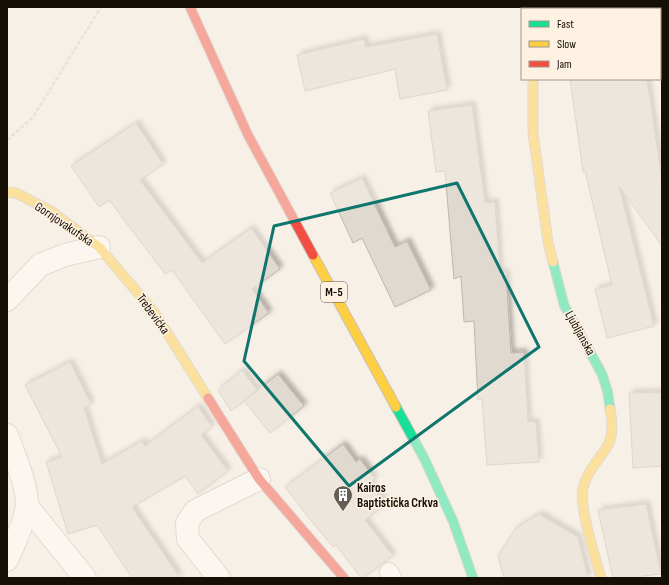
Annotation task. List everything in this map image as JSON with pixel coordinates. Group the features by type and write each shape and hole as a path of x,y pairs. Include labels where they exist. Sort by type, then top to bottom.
{"street":[{"name":"M-5","path":"190,7 248,135 424,458 452,521 473,578"},
{"name":"Ljubljanska","path":"533,80 533,133 548,242 564,305 578,333 592,354 602,374 608,393 612,422 609,442 589,472 583,489 584,508 601,578"},
{"name":"Gornjovakufska","path":"7,192 16,193 51,212 99,247"},
{"path":"7,300 40,265 65,255 99,247"},
{"name":"Trebevićka","path":"99,247 154,312 259,479 344,578"},
{"path":"7,435 25,489 27,506 17,537 7,560"},
{"path":"219,578 188,539 187,523 195,511 259,479"},
{"path":"27,506 85,578"}],"path":[{"path":"7,140 33,117 101,7"}],"highlighted area":[{"path":"457,183 539,347 349,486 244,361 274,226"}],"building":[{"path":"437,34 447,90 400,99 395,69 305,91 297,55 364,39 366,47"},
{"path":"570,80 647,80 662,180 662,246 619,186 654,326 607,338 595,289 612,285 585,171 583,172"},
{"path":"472,105 485,203 495,202 500,273 506,272 511,353 524,352 528,422 536,422 539,462 487,465 482,399 478,400 474,321 464,322 461,276 454,279 445,171 436,172 428,111"},
{"path":"136,123 163,164 140,180 202,263 251,228 280,269 252,289 269,313 225,344 172,270 165,274 109,200 99,207 71,166"},
{"path":"362,178 395,247 407,241 431,290 395,307 362,238 353,243 330,193"},
{"path":"70,362 91,404 84,408 102,464 142,441 145,446 198,406 212,427 201,435 228,471 198,494 185,476 132,507 180,578 132,578 97,525 68,534 46,462 62,457 25,385"},
{"path":"242,370 257,390 231,411 218,390"},
{"path":"278,374 304,406 270,433 244,401"},
{"path":"662,392 662,466 633,468 629,393"},
{"name":"Kairos Baptistička Crkva","path":"343,444 356,462 360,459 375,479 370,483 386,504 365,520 393,556 363,578 361,578 336,545 333,547 285,487"},
{"path":"646,504 661,574 642,576 645,578 613,578 598,510"},
{"path":"539,514 578,537 588,578 504,578 498,556 516,528"}],"traffic: fast":[{"path":"553,262 564,305 602,374 608,393 610,409"},
{"path":"396,407 424,458 453,521 473,578"}],"traffic: slow":[{"path":"533,80 533,133 548,242 553,262"},
{"path":"7,192 16,193 51,211 99,247 154,312 208,398"},
{"path":"313,255 396,407"},
{"path":"601,578 588,532 582,497 585,481 591,469 609,443 612,426 610,409"}],"traffic: jam":[{"path":"190,7 248,135 313,255"},
{"path":"208,398 259,479 344,578"}],"place":[{"name":"Kairos Baptistička Crkva","path":"343,512"}]}
